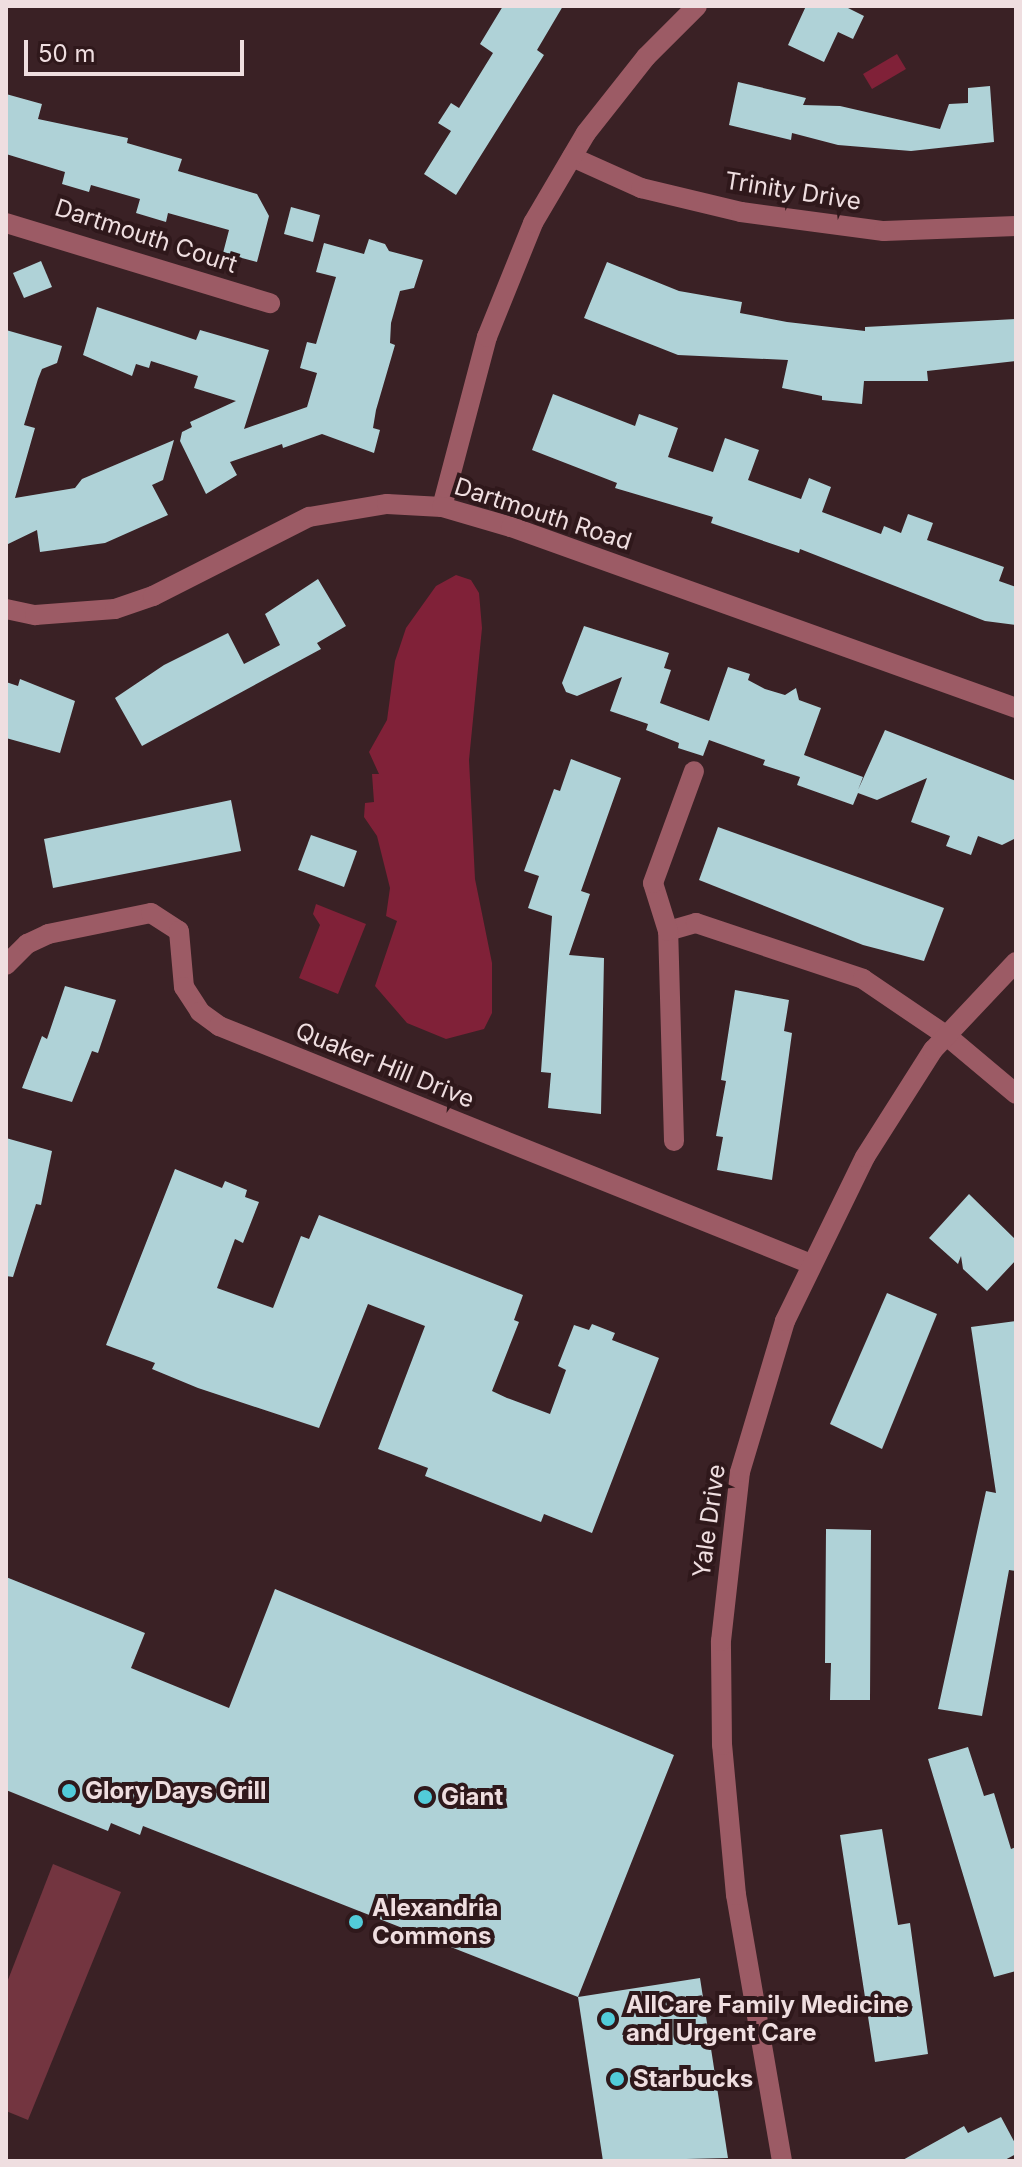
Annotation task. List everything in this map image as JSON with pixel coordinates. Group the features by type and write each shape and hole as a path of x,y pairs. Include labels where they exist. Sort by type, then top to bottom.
{"street":[{"path":"442,507 487,337 516,259 572,157 628,79 697,6"},
{"name":"Trinity Drive","path":"572,157 641,188 741,212 884,231 1016,226"},
{"name":"Dartmouth Court","path":"6,223 270,303"},
{"name":"Dartmouth Road","path":"6,609 35,615 115,609 153,596 309,517 387,504 442,507 522,531 1016,708"},
{"path":"674,1141 668,931 653,883 655,869 694,771"},
{"name":"Quaker Hill Drive","path":"6,965 27,944 48,934 151,913 179,931 184,987 200,1012 219,1026 811,1264"},
{"path":"668,931 696,923 863,979 947,1036 1016,1094"},
{"name":"Yale Drive","path":"782,2161 735,1887 722,1745 721,1641 740,1472 785,1321 865,1157 947,1036 1016,962"}],"shaded area":[{"path":"897,54 906,69 872,89 863,74"},
{"path":"456,575 471,580 479,593 482,628 469,760 475,879 492,963 492,1013 484,1029 446,1039 407,1023 375,986 397,921 386,916 390,888 377,836 364,817 365,803 374,802 372,774 379,774 369,752 387,720 395,661 406,628 436,586"},
{"path":"316,904 366,924 338,994 299,978 320,925 313,914"},
{"path":"53,1864 121,1892 28,2120 6,2111 6,1985"}],"building":[{"path":"503,6 563,6 537,50 544,55 456,195 424,174 451,131 438,123 451,103 459,108 493,53 480,44"},
{"path":"806,6 844,6 864,16 853,39 838,32 824,62 788,45"},
{"path":"738,82 806,98 803,105 840,106 940,129 949,104 968,103 968,88 990,86 994,142 911,151 838,145 792,133 791,140 729,125"},
{"path":"6,94 42,104 38,119 128,138 127,143 182,159 178,171 257,194 269,216 257,262 223,253 229,230 168,213 166,222 136,213 140,199 91,185 89,192 62,184 65,172 6,154"},
{"path":"291,207 320,215 313,242 284,234"},
{"path":"369,239 385,244 389,251 423,260 414,288 400,291 391,323 390,343 395,345 376,410 373,428 380,430 374,453 322,434 230,462 237,475 206,494 180,441 182,432 192,427 190,422 236,401 194,388 198,376 151,361 149,368 136,364 132,376 83,355 97,307 196,340 200,330 269,350 244,429 307,407 317,373 300,368 307,342 316,344 336,277 316,272 324,243 364,254"},
{"path":"41,261 52,287 24,298 13,273"},
{"path":"607,262 679,291 742,302 740,313 787,322 865,331 865,327 1016,319 1016,361 927,371 928,381 864,381 862,404 822,400 822,396 782,388 788,360 678,355 584,318"},
{"path":"6,330 62,346 57,363 42,369 38,379 24,425 35,428 15,498 75,488 82,479 174,440 163,480 152,485 168,515 105,543 40,552 37,530 6,545"},
{"path":"553,394 635,426 639,414 678,428 668,457 713,472 725,438 759,450 748,480 801,499 809,478 831,487 822,512 881,534 884,526 901,533 908,514 933,523 927,540 1004,567 999,581 1016,587 1016,625 985,621 800,549 799,553 711,523 713,517 615,488 617,483 532,450"},
{"path":"318,579 346,626 317,643 321,649 142,746 115,698 164,665 228,633 244,664 280,645 265,614"},
{"path":"584,626 669,653 664,668 671,670 660,703 709,721 728,667 750,674 748,680 765,689 785,695 796,688 799,700 821,708 804,755 863,777 858,790 885,730 1016,781 1016,838 1002,845 978,836 971,855 946,846 950,836 911,822 927,778 877,800 858,793 853,805 797,785 800,777 763,765 765,760 709,740 703,756 678,748 679,743 646,730 648,724 610,711 622,677 577,696 566,692 562,683"},
{"path":"20,679 75,701 60,753 6,738 6,682 18,686"},
{"path":"571,759 621,778 581,891 590,894 569,955 604,958 601,1114 548,1108 551,1073 541,1072 552,916 528,908 539,876 524,871 554,789 560,791"},
{"path":"231,800 241,851 53,888 44,839"},
{"path":"718,827 944,908 924,961 863,945 699,880"},
{"path":"311,835 357,851 344,887 298,870"},
{"path":"65,986 116,1000 98,1053 92,1051 72,1102 22,1088 42,1036 47,1039"},
{"path":"735,990 789,1000 784,1031 792,1033 772,1180 717,1170 723,1137 716,1136 726,1081 721,1080"},
{"path":"6,1138 52,1151 41,1205 36,1204 13,1277 6,1276"},
{"path":"175,1169 222,1188 225,1181 247,1190 245,1197 259,1202 243,1243 235,1239 217,1288 273,1308 301,1236 309,1239 319,1215 523,1295 514,1320 519,1322 492,1391 507,1398 550,1414 566,1370 558,1366 574,1325 589,1330 592,1324 615,1333 612,1340 659,1358 592,1533 544,1514 541,1522 518,1513 425,1476 428,1468 378,1449 425,1326 368,1304 319,1428 198,1388 152,1369 155,1363 106,1345"},
{"path":"969,1194 1016,1240 1016,1260 987,1291 963,1269 961,1256 958,1264 929,1238"},
{"path":"887,1293 937,1314 882,1449 830,1424"},
{"path":"1016,1321 1016,1571 1009,1570 982,1716 938,1709 986,1491 996,1493 971,1327"},
{"path":"826,1529 871,1530 870,1700 830,1700 831,1663 825,1663"},
{"name":"Giant","path":"6,1577 145,1633 131,1668 229,1708 275,1589 674,1755 578,1997 143,1826 140,1835 111,1823 108,1831 6,1790"},
{"path":"968,1747 984,1796 994,1793 1011,1849 1016,1847 1016,1971 994,1977 928,1759"},
{"path":"882,1829 898,1925 910,1923 928,2054 875,2062 840,1835"},
{"path":"700,1978 728,2158 603,2161 578,1997"},
{"path":"1001,2117 1016,2145 1016,2154 1003,2161 901,2161 964,2126 968,2133"}],"place":[{"name":"Glory Days Grill","path":"69,1791"},
{"name":"Giant","path":"425,1797"},
{"name":"Alexandria Commons","path":"356,1922"},
{"name":"AllCare Family Medicine and Urgent Care","path":"608,2019"},
{"name":"Starbucks","path":"617,2079"}]}
